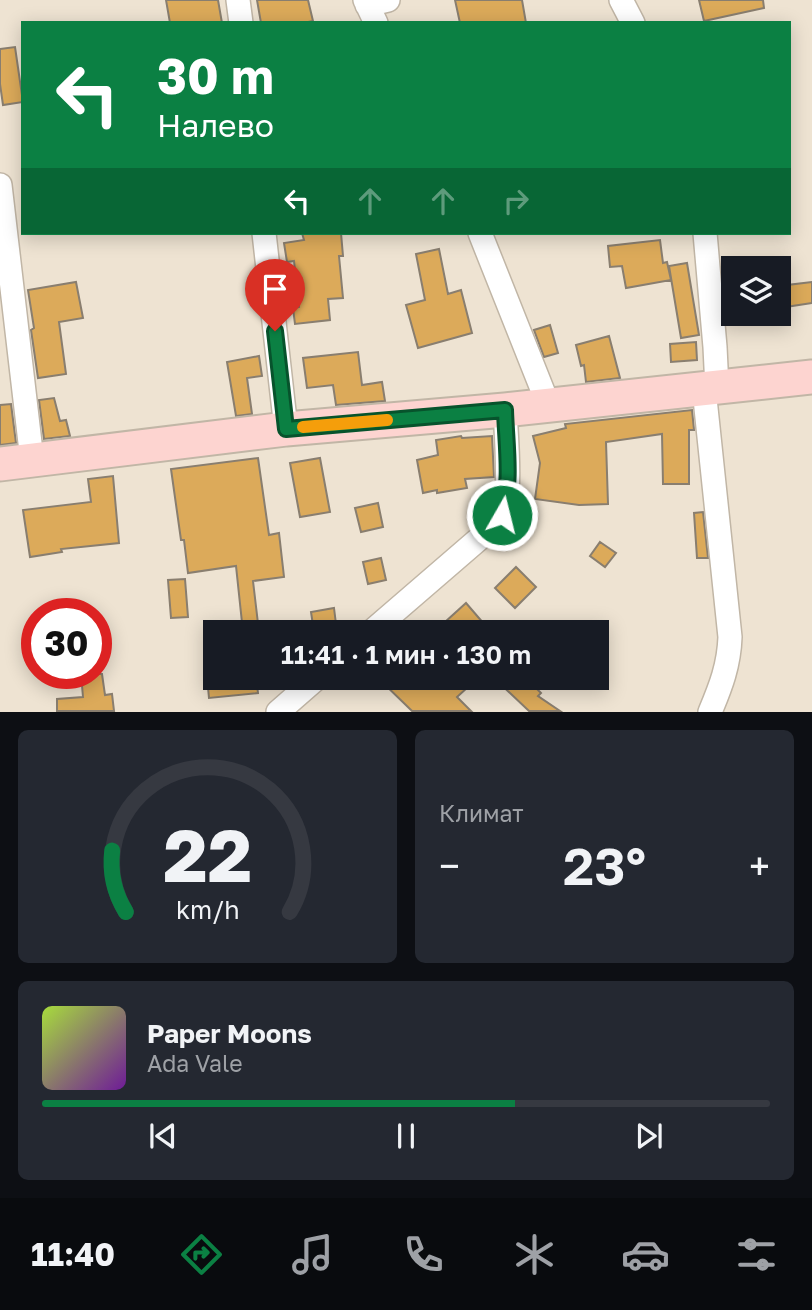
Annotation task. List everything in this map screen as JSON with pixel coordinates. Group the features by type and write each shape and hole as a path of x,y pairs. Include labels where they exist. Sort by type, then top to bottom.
{"street":[{"path":"238,0 241,21"},
{"path":"621,0 632,21"},
{"path":"0,185 32,460"},
{"path":"264,235 286,429"},
{"path":"481,235 548,404"},
{"path":"705,235 715,347 710,388 730,637 729,658 723,681 710,712"},
{"path":"0,464 286,429 505,410 812,377"},
{"path":"385,620 495,525 502,515 507,486 505,410"},
{"path":"278,712 303,690"}],"building":[{"path":"166,0 218,0 222,21 170,21"},
{"path":"257,0 308,0 313,21 261,21"},
{"path":"455,0 522,0 526,21 460,21"},
{"path":"699,0 763,0 764,8 704,21"},
{"path":"15,47 21,102 3,105 0,49"},
{"path":"303,235 341,235 343,256 339,256 343,298 328,299 330,320 295,324 293,308 299,307 294,261 287,262 284,243 304,240"},
{"path":"660,240 663,263 667,262 671,280 626,288 622,266 610,267 608,246"},
{"path":"439,249 448,294 461,290 472,333 418,348 406,305 425,300 416,254"},
{"path":"687,263 699,335 681,338 669,266"},
{"path":"76,282 83,318 59,322 66,374 38,378 28,290"},
{"path":"812,282 812,303 791,306 791,285"},
{"path":"550,325 558,353 544,357 534,330"},
{"path":"609,336 620,378 586,382 584,365 581,366 576,345"},
{"path":"696,342 697,360 671,362 670,344"},
{"path":"358,352 362,385 382,382 385,401 336,405 333,385 307,388 303,358"},
{"path":"259,356 262,376 247,378 252,414 236,416 227,362"},
{"path":"54,398 60,421 66,420 70,436 44,439 39,400"},
{"path":"11,404 16,443 0,445 0,405"},
{"path":"692,410 694,430 689,430 689,484 663,484 662,434 606,442 608,504 579,505 535,499 540,463 533,436 566,428 565,424"},
{"path":"461,436 492,436 494,477 465,479 467,488 423,493 417,460 438,455 436,440"},
{"path":"258,458 269,535 279,533 284,577 253,581 258,620 242,620 236,566 188,573 171,469"},
{"path":"320,458 330,512 300,517 290,463"},
{"path":"113,476 119,543 61,549 62,552 30,557 23,510 91,502 88,479"},
{"path":"378,503 383,527 361,532 355,508"},
{"path":"703,512 708,558 697,558 694,513"},
{"path":"600,542 616,553 605,567 590,556"},
{"path":"381,558 386,580 368,584 363,562"},
{"path":"516,567 536,587 515,608 495,588"},
{"path":"185,579 188,617 171,618 168,580"},
{"path":"466,603 481,620 447,620"},
{"path":"334,608 336,620 312,620 311,612"},
{"path":"82,689 104,689 105,695 112,694 114,711 57,711 57,699 83,697"},
{"path":"208,690 258,690 258,693 209,698"},
{"path":"390,690 465,690 457,697 471,711 412,711"},
{"path":"507,690 538,690 541,693 538,696 560,711 529,711"}],"slow traffic":[{"path":"303,427 387,420"}],"route":[{"path":"275,331 286,429 505,410 507,486 502,515"}]}
